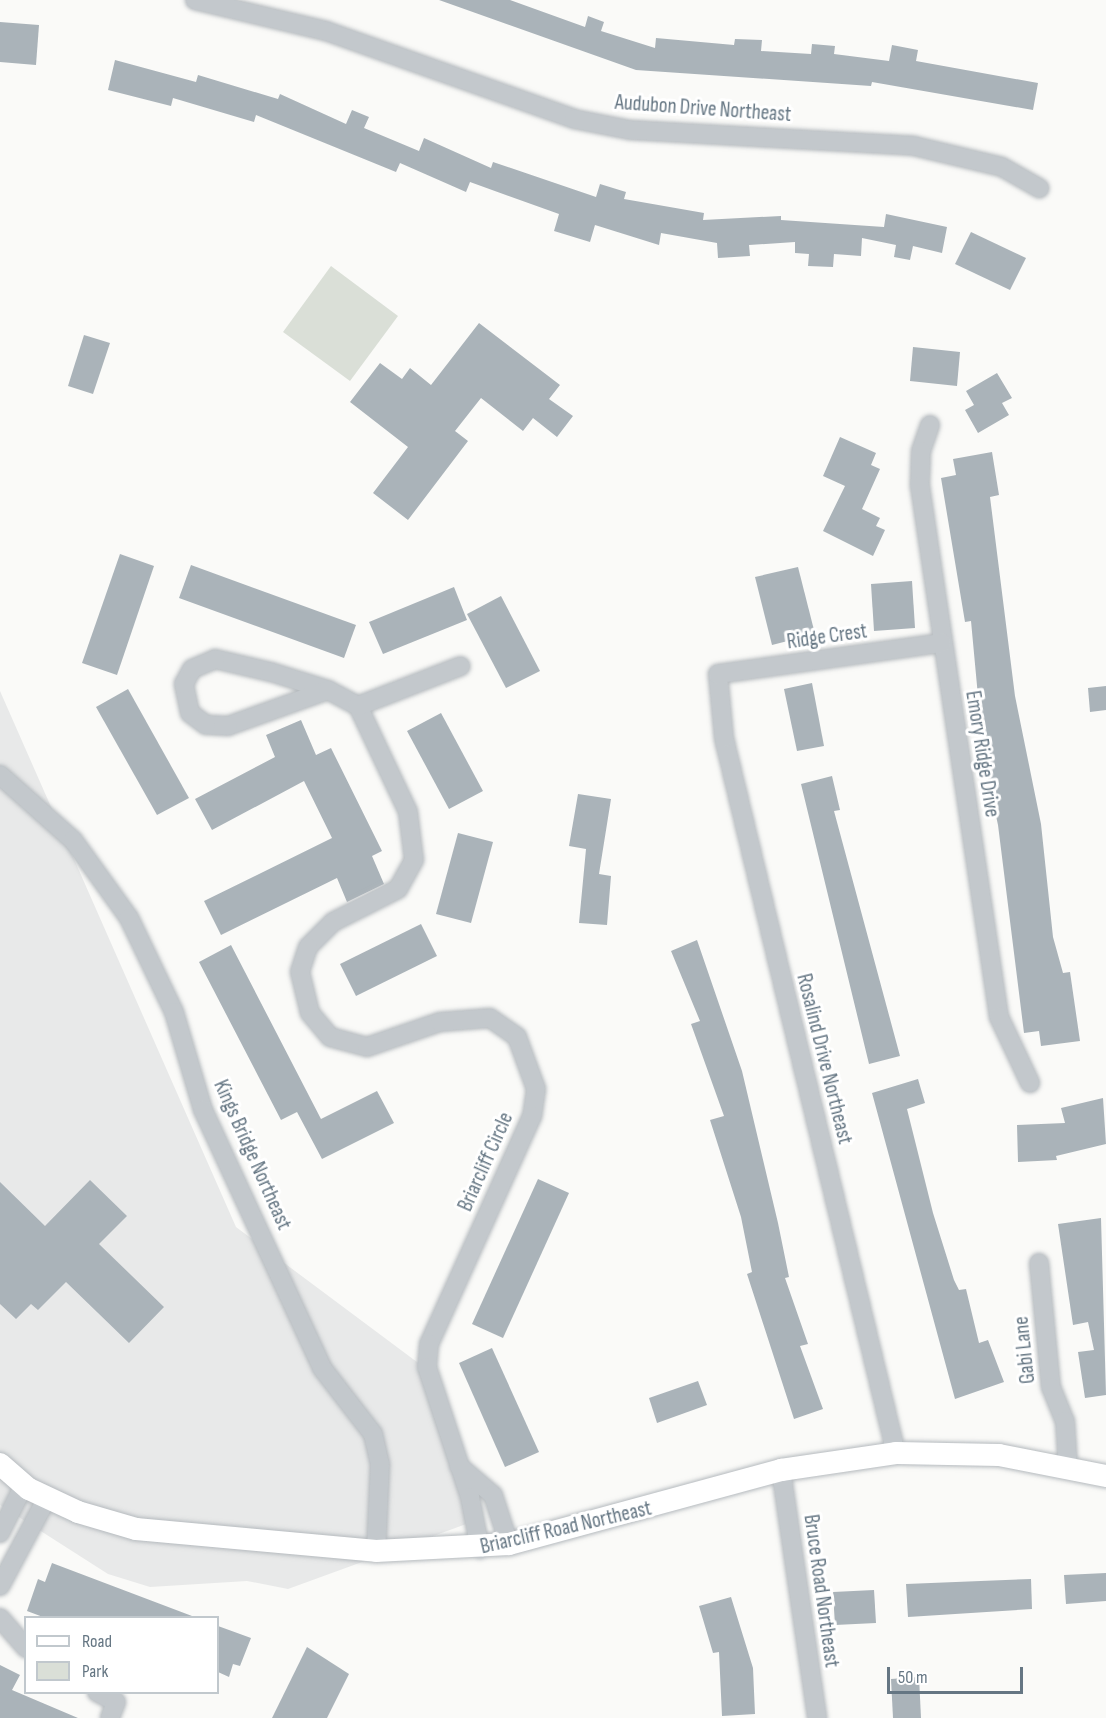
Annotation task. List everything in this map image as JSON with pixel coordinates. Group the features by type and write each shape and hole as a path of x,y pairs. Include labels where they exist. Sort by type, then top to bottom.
{"main road":[{"name":"Briarcliff Road Northeast","path":"0,1464 24,1485 47,1498 136,1529 376,1551 480,1549 509,1544 781,1470 896,1453 999,1455 1106,1476"}],"street":[{"name":"Audubon Drive Northeast","path":"195,0 326,31 574,119 672,133 914,146 1002,167 1039,188"},
{"name":"Emory Ridge Drive","path":"930,425 919,476 942,643 999,1017 1030,1083"},
{"name":"Ridge Crest","path":"718,674 942,643"},
{"path":"328,690 217,728 190,713 183,694 192,669 215,658 328,690 358,706 461,666"},
{"name":"Rosalind Drive Northeast","path":"718,674 723,738 896,1453"},
{"name":"Briarcliff Circle","path":"358,706 408,812 414,860 398,889 333,922 308,947 300,972 310,1014 330,1037 367,1047 440,1022 490,1018 517,1037 536,1089 532,1116 429,1344 426,1367 435,1402 459,1466 480,1549"},
{"name":"Kings Bridge Northeast","path":"0,775 73,840 129,918 174,1012 203,1110 322,1368 373,1434 380,1464 376,1551"},
{"name":"Gabi Lane","path":"1039,1263 1051,1387 1065,1421 1068,1467"},
{"name":"Briarcliff Circle","path":"459,1466 493,1495 509,1544"},
{"name":"Bruce Road Northeast","path":"781,1470 817,1718"},
{"path":"0,1533 24,1485"},
{"path":"0,1586 6,1562 47,1498"},
{"path":"0,1618 24,1646"},
{"path":"101,1694 116,1702 110,1718"}],"shaded area":[{"path":"0,691 236,1227 425,1368 480,1519 288,1589 247,1581 150,1587 108,1574 0,1505"}],"green space":[{"path":"331,266 398,316 350,381 283,332"}],"building":[{"path":"439,0 510,0 585,27 588,16 604,22 601,31 655,48 656,38 734,45 735,39 762,40 761,51 811,54 812,44 835,46 834,54 889,61 892,45 918,50 916,61 1038,83 1033,110 872,82 871,86 636,70"},
{"path":"0,22 39,25 36,65 0,62"},
{"path":"115,60 196,82 198,75 278,99 280,94 346,124 352,110 369,117 364,128 419,151 424,138 491,168 493,162 596,197 600,184 626,192 624,199 704,213 703,220 781,216 781,220 884,227 886,214 947,227 942,253 913,246 910,260 894,257 896,245 862,238 861,256 834,254 833,267 808,266 809,254 795,253 795,242 749,245 750,256 718,258 717,243 661,233 659,245 595,225 590,242 554,231 559,214 470,182 466,192 400,163 396,172 256,115 254,122 173,98 171,106 108,90"},
{"path":"971,232 1026,258 1010,290 955,264"},
{"path":"479,323 560,385 549,399 573,416 557,437 533,418 523,431 481,398 455,431 468,441 408,520 373,493 408,447 350,402 380,363 402,379 410,368 431,385"},
{"path":"84,335 110,343 93,394 68,386"},
{"path":"913,347 960,352 957,386 910,381"},
{"path":"997,373 1012,398 1002,403 1009,415 978,433 965,410 974,405 966,391"},
{"path":"840,437 876,453 871,465 880,469 862,509 880,518 876,526 885,530 873,556 823,531 845,486 823,476"},
{"path":"992,452 999,495 990,497 1015,696 1041,824 1053,937 1063,973 1070,972 1080,1041 1041,1046 1039,1031 1024,1033 998,825 984,761 971,621 965,622 941,478 956,475 953,459"},
{"path":"120,554 154,566 117,675 82,663"},
{"path":"191,565 356,625 344,658 179,598"},
{"path":"798,567 815,634 772,645 755,577"},
{"path":"912,581 915,628 874,631 871,584"},
{"path":"454,587 467,620 383,654 369,622"},
{"path":"501,596 540,671 506,688 467,614"},
{"path":"812,683 824,746 797,751 784,689"},
{"path":"1106,686 1106,710 1090,712 1088,688"},
{"path":"128,689 189,798 157,815 96,707"},
{"path":"441,713 483,791 449,809 407,731"},
{"path":"301,720 316,755 331,748 382,851 372,856 384,884 347,902 337,878 221,935 204,901 332,838 304,781 212,830 195,799 275,757 266,735"},
{"path":"832,776 840,810 834,811 900,1056 869,1064 801,784"},
{"path":"578,794 611,799 599,874 611,876 607,925 579,923 586,849 569,846"},
{"path":"458,833 493,842 471,923 436,914"},
{"path":"421,924 437,956 356,996 340,964"},
{"path":"697,940 742,1071 778,1223 789,1277 785,1278 808,1344 800,1346 823,1409 794,1419 747,1274 752,1272 741,1217 710,1120 724,1116 691,1024 700,1021 671,951"},
{"path":"231,945 321,1119 377,1091 394,1123 322,1159 297,1112 281,1120 199,962"},
{"path":"918,1079 925,1103 907,1109 933,1213 954,1280 959,1290 966,1289 979,1343 988,1340 1004,1382 955,1399 872,1093"},
{"path":"1103,1098 1106,1144 1056,1156 1057,1160 1018,1162 1017,1125 1065,1123 1061,1108"},
{"path":"538,1179 569,1193 503,1338 472,1324"},
{"path":"90,1180 127,1216 99,1244 164,1307 129,1343 66,1282 38,1310 31,1304 16,1319 0,1304 0,1182 45,1226"},
{"path":"1101,1218 1106,1395 1085,1398 1078,1352 1094,1350 1088,1322 1073,1325 1058,1224"},
{"path":"492,1348 539,1452 505,1467 459,1363"},
{"path":"698,1381 707,1405 657,1423 649,1398"},
{"path":"52,1563 192,1616 40,1616 27,1611 38,1579 45,1582"},
{"path":"1106,1573 1106,1601 1066,1604 1064,1575"},
{"path":"1031,1579 1032,1609 908,1617 906,1584"},
{"path":"874,1590 876,1623 835,1625 833,1592"},
{"path":"731,1597 753,1668 755,1714 722,1716 719,1652 713,1653 699,1606"},
{"path":"219,1626 251,1638 240,1666 233,1664 229,1677 219,1672"},
{"path":"307,1647 349,1674 327,1718 272,1718"},
{"path":"0,1665 20,1675 12,1690 78,1718 0,1718"},
{"path":"919,1677 921,1718 893,1718 891,1679"}]}
